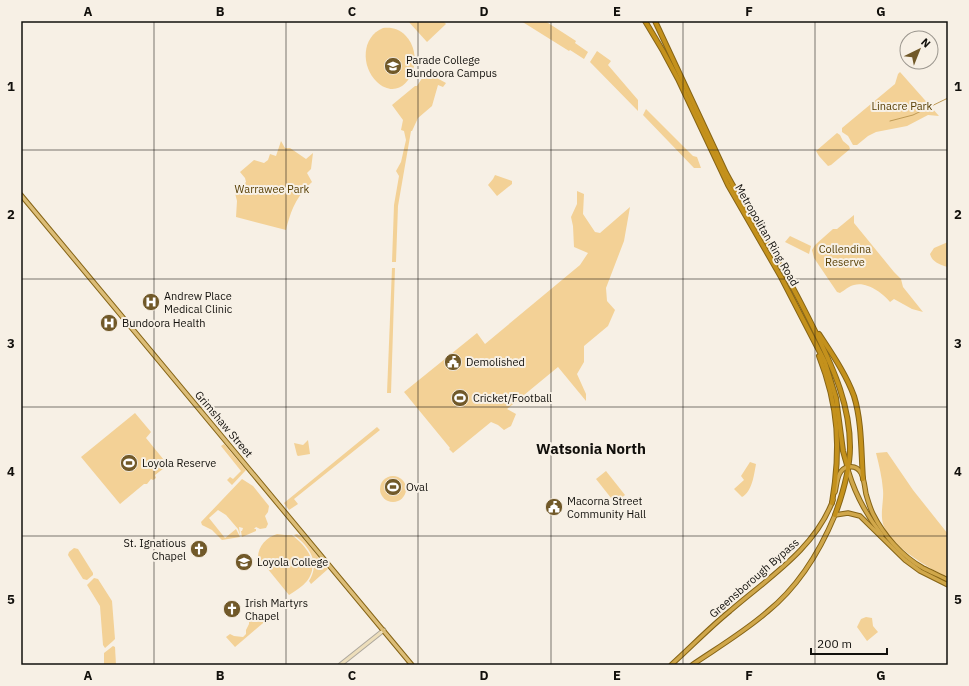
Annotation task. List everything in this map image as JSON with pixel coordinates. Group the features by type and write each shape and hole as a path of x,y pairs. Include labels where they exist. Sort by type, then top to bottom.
{"highway":[{"name":"Metropolitan Ring Road","path":"645,21 676,74 728,185 776,267 825,362 834,389 843,450 854,486 863,506 888,544"},
{"name":"Metropolitan Ring Road","path":"655,21 726,174 782,268 832,365 843,397 850,443 848,467 835,515"},
{"path":"807,315 840,368 852,391 859,421 863,479 871,510 891,541 904,554 918,565 948,580"},
{"path":"811,334 829,383 835,413 837,459 832,503"},
{"path":"848,467 858,469 863,479"},
{"name":"Greensborough Bypass","path":"672,665 711,627 804,547 819,528 832,503 840,473 848,467"},
{"path":"835,515 848,513 860,516 910,564 925,574 948,584"},
{"name":"Greensborough Bypass","path":"692,665 768,612 786,594 814,556 835,515"}],"main road":[{"name":"Grimshaw Street","path":"21,195 412,665"},
{"path":"340,665 384,630"}],"green space":[{"path":"408,21 443,21 446,24 427,42"},
{"path":"521,21 545,21 576,41 575,43 588,52 584,59"},
{"path":"383,28 395,29 403,33 412,45 415,56 414,67 410,77 404,84 396,89 387,88 377,82 372,76 366,61 367,45 376,32"},
{"path":"597,51 611,61 608,65 638,100 638,111 590,62"},
{"path":"426,72 446,83 443,87 438,85 432,106 418,118 411,131 398,206 396,262 392,262 394,205 399,176 396,171 401,162 406,140 404,131 401,130 403,120 392,105 415,86 417,86"},
{"name":"Linacre Park","path":"900,72 939,116 928,115 907,126 876,132 868,136 857,145 853,145 848,136 842,132 842,128 895,84"},
{"path":"646,109 693,156 697,157 701,168 694,168 643,115"},
{"path":"837,133 850,149 828,166 816,151"},
{"name":"Warrawee Park","path":"281,141 285,148 290,148 306,159 313,153 311,169 307,173 312,182 295,204 286,230 236,217 237,201 235,193 246,182 245,178 240,172 254,160 264,163 268,160 270,154 276,156"},
{"path":"495,175 512,181 512,184 497,196 488,185"},
{"path":"577,191 584,194 583,214 595,232 600,233 630,207 624,241 606,288 607,301 615,310 608,326 584,346 584,362 577,374 586,394 586,401 558,367 507,409 516,414 511,426 504,430 491,422 453,453 404,392 477,333 485,344 580,265 588,253 574,247 571,217 577,204"},
{"name":"Collendina Reserve","path":"854,215 854,223 901,279 903,287 923,312 912,309 894,299 890,302 883,295 869,286 859,284 849,287 840,293 837,292 814,258 812,250 815,245 833,229 837,229"},
{"path":"790,236 811,246 809,254 785,242"},
{"path":"948,242 948,267 934,261 930,254 934,248"},
{"path":"392,268 395,268 391,393 387,393"},
{"name":"Loyola Reserve","path":"135,413 151,432 146,438 168,465 155,475 156,478 153,480 151,479 147,484 144,484 120,504 81,457"},
{"path":"377,427 380,430 294,499 298,504 289,510 284,503"},
{"path":"308,440 310,454 298,456 294,443 303,445"},
{"path":"224,444 246,470 232,485 227,480 230,477 233,479 241,471 221,446"},
{"path":"887,452 913,490 948,534 948,579 901,548 887,532 883,524 883,490 876,453"},
{"path":"750,462 756,464 753,478 748,491 742,497 734,489 744,480 741,476"},
{"path":"606,471 625,495 615,503 596,479"},
{"name":"Oval","path":"393,476 402,480 406,489 402,498 393,502 384,498 380,489 384,480"},
{"path":"242,479 253,486 269,506 268,512 265,516 268,524 266,528 260,529 256,527 254,529 256,529 256,531 242,537 241,531 243,528 239,527 240,535 238,529 226,515 218,510 209,518 225,538 236,529 240,537 222,540 212,530 202,525 201,522"},
{"path":"277,534 292,535 307,550 312,561 313,568 307,581 289,595 258,557 258,553 264,542"},
{"path":"297,534 302,537 328,569 311,584 309,581 314,568 312,555 304,544 294,535"},
{"path":"74,548 78,549 93,573 93,575 87,580 83,579 68,555"},
{"path":"94,578 98,579 112,601 115,639 105,648 103,645 100,606 87,585"},
{"path":"258,615 266,615 269,618 235,647 226,637 230,634 243,637 246,634 249,622"},
{"path":"866,617 872,618 873,626 878,632 867,641 857,627 861,619"},
{"path":"113,646 115,647 116,665 104,665 104,653"}],"waterway":[{"path":"890,121 913,115 948,98"}],"place":[{"name":"Parade College Bundoora Campus","path":"393,66"},
{"name":"Andrew Place Medical Clinic","path":"151,302"},
{"name":"Bundoora Health","path":"109,323"},
{"name":"Demolished","path":"453,362"},
{"name":"Cricket/Football","path":"460,398"},
{"name":"Loyola Reserve","path":"129,463"},
{"name":"Oval","path":"393,487"},
{"name":"Macorna Street Community Hall","path":"554,507"},
{"name":"St. Ignatious Chapel","path":"199,549"},
{"name":"Loyola College","path":"244,562"},
{"name":"Irish Martyrs Chapel","path":"232,609"}],"district":[{"name":"Watsonia North","path":"591,449"}]}
